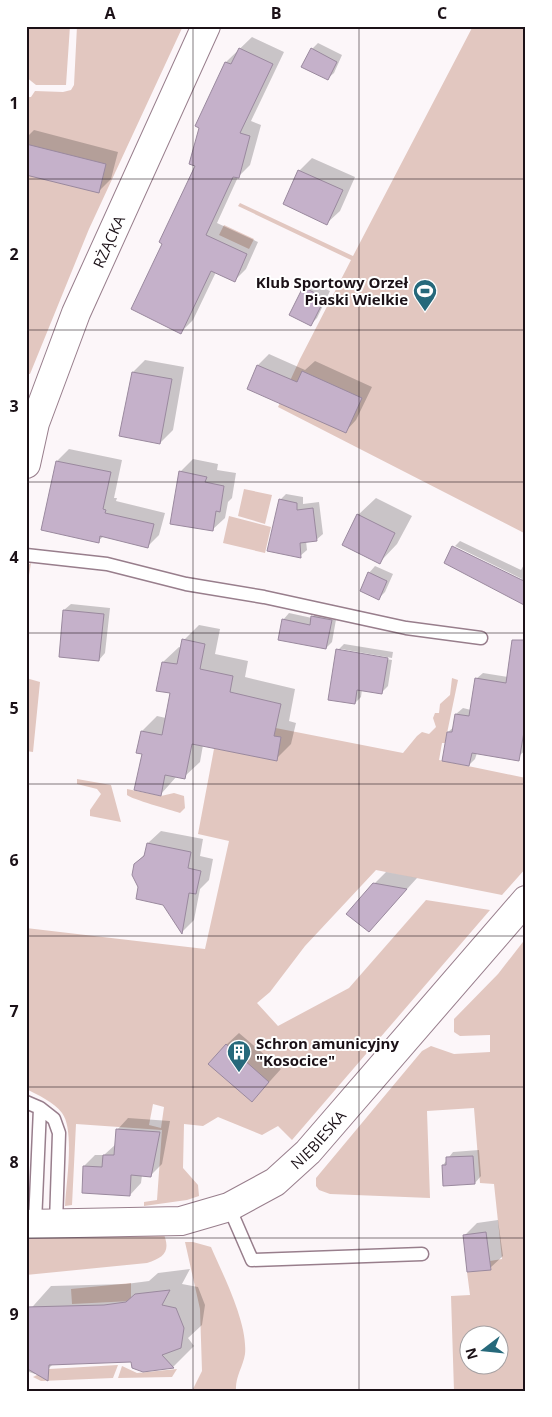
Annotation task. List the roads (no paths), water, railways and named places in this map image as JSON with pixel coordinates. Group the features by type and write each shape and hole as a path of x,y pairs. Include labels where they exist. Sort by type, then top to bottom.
{"street":[{"name":"RŻĄCKA","path":"26,464 35,423 76,314 206,26"},
{"name":"NIEBIESKA","path":"39,1223 181,1222 229,1207 275,1182 308,1152 526,900"}],"lane":[{"path":"26,555 107,564 186,584 264,597 406,628 481,638"},
{"path":"26,1102 40,1108 54,1119 59,1133 39,1223"},
{"path":"39,1223 40,1108"},
{"path":"229,1207 252,1260 422,1254"}],"place":[{"name":"Klub Sportowy Orzeł Piaski Wielkie","path":"425,312"},
{"name":"Schron amunicyjny \"Kosocice\"","path":"239,1073"}]}
